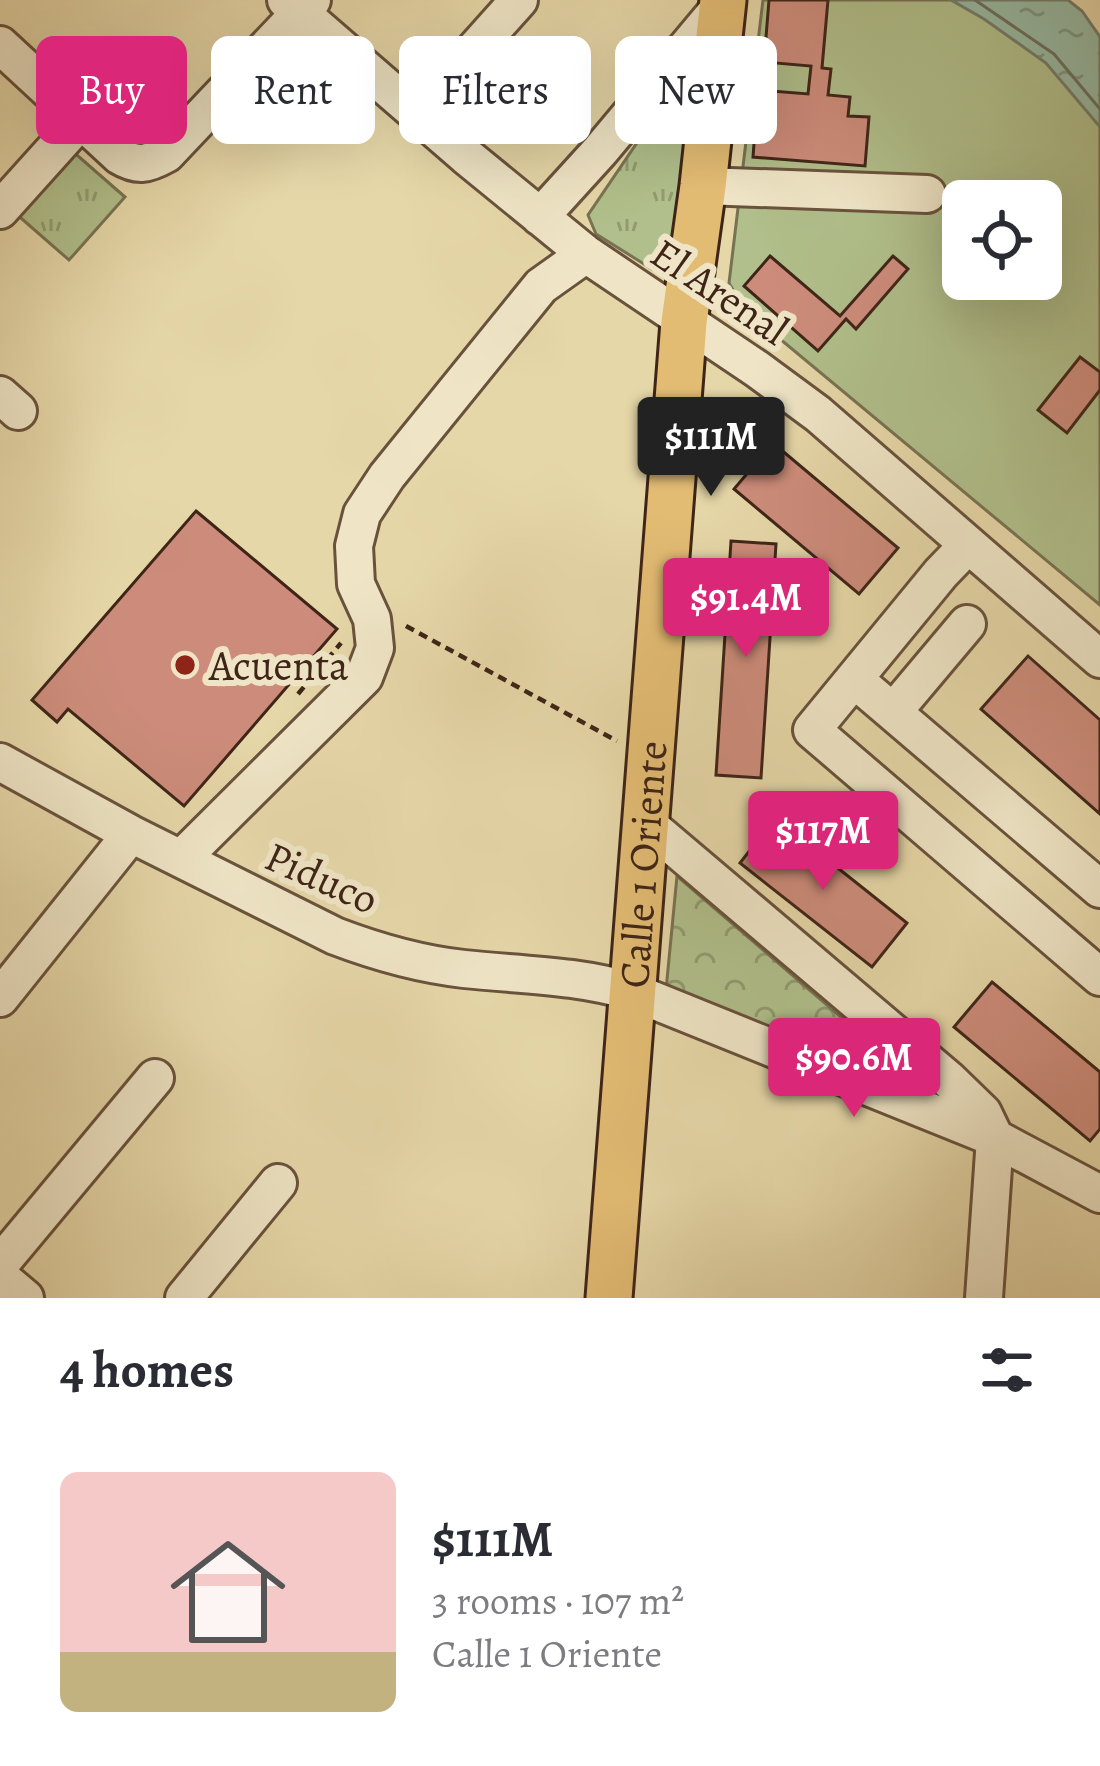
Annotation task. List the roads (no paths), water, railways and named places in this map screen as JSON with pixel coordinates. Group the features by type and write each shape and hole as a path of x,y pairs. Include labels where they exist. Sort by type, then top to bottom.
{"main road":[{"name":"Calle 1 Oriente","path":"609,1298 684,322 723,2"}],"street":[{"path":"487,36 519,0"},
{"path":"541,286 549,224 600,151 723,2"},
{"path":"187,130 300,4"},
{"name":"El Arenal","path":"300,4 399,97"},
{"path":"0,45 36,79"},
{"path":"0,210 59,144"},
{"path":"106,144 134,165 152,163 175,144"},
{"name":"El Arenal","path":"453,144 586,254 818,415 1100,658"},
{"path":"703,186 927,194"},
{"path":"181,860 364,677 375,648 372,619 356,584 354,547 362,514 387,476 541,286 586,254"},
{"path":"968,545 812,730 1100,977"},
{"path":"893,712 967,624"},
{"path":"854,679 1100,889"},
{"name":"Piduco","path":"0,762 181,860 365,948 428,964 579,980 633,992 994,1138 1100,1194"},
{"path":"646,823 983,1113 994,1138 984,1298"},
{"path":"0,998 131,834"},
{"path":"0,1264 155,1078"},
{"path":"184,1298 278,1183"},
{"path":"0,1277 26,1298"}],"water":[{"path":"951,0 1068,0 1082,11 1100,37 1100,127 1046,63"}],"place":[{"name":"Acuenta","path":"185,665"}]}
